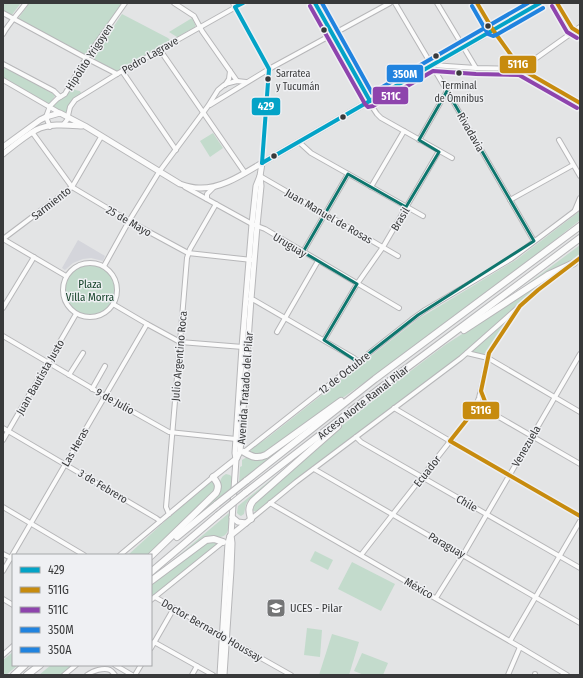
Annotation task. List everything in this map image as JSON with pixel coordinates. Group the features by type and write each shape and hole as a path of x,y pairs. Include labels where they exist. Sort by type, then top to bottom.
{"highway":[{"name":"Acceso Norte Ramal Pilar","path":"152,556 375,379 565,238 580,225"},
{"name":"Acceso Norte Ramal Pilar","path":"152,571 218,515 388,382 580,238"},
{"path":"440,344 465,330 548,275 574,263"},
{"path":"244,452 256,458 270,453 347,396 375,379"},
{"path":"249,521 250,507 255,499 388,382"},
{"path":"152,556 216,493 218,484 213,477"},
{"path":"152,581 206,540 214,538 223,542"},
{"path":"14,675 24,666"},
{"path":"27,675 39,666"}],"main road":[{"name":"Uruguay","path":"60,113 85,126 180,184 192,188 214,187 224,184 245,173 540,3"},
{"path":"3,147 40,120 60,113"},
{"path":"3,154 32,132 42,128 63,125 85,126"},
{"name":"Avenida Tratado del Pilar","path":"236,459 240,452 248,299 254,225 261,186 260,176 262,163"},
{"name":"Avenida Tratado del Pilar","path":"236,459 236,439 245,347"},
{"name":"12 de Octubre","path":"213,477 244,452"},
{"path":"224,675 228,543 231,535 236,459"},
{"path":"222,469 235,475"},
{"path":"232,516 238,522 249,521"},
{"path":"223,542 249,521"},
{"path":"220,675 224,638"}],"street":[{"path":"3,34 26,3"},
{"name":"Hipólito Yrigoyen","path":"50,106 53,102 65,94 86,58 125,3"},
{"path":"174,3 194,16 237,81 236,89"},
{"name":"Pedro Lagrave","path":"63,125 66,123 70,107 75,100 122,71 200,27 234,5 242,3"},
{"path":"315,3 378,116 452,158"},
{"path":"208,106 246,82 390,3"},
{"name":"Rivadavia","path":"395,3 534,241"},
{"path":"437,3 476,68"},
{"path":"477,3 493,30 521,69 580,103"},
{"path":"557,3 571,26 580,34"},
{"path":"234,5 269,69 262,163"},
{"path":"3,13 117,74"},
{"path":"432,66 521,69 580,27"},
{"path":"160,50 245,173"},
{"path":"3,64 54,91 60,97"},
{"path":"122,71 176,150"},
{"path":"104,266 159,172 208,106 218,90 224,85 228,79 230,71"},
{"path":"3,80 60,113"},
{"path":"224,85 237,81 246,82"},
{"path":"218,90 222,97"},
{"path":"419,140 447,90"},
{"path":"50,106 46,117 50,127"},
{"path":"371,187 404,131"},
{"name":"25 de Mayo","path":"32,132 72,187 129,221 188,253 252,260"},
{"name":"Sarmiento","path":"3,239 72,187 101,137"},
{"path":"558,140 580,176"},
{"path":"299,142 311,153 423,216"},
{"name":"Brasil","path":"324,340 357,284 383,247 439,151"},
{"path":"510,200 573,165"},
{"path":"303,252 348,174"},
{"name":"Juan Manuel de Rosas","path":"260,176 398,256"},
{"name":"Uruguay","path":"180,184 264,229 399,308"},
{"path":"207,199 207,194 214,187"},
{"path":"575,210 580,198"},
{"name":"Julio Argentino Roca","path":"168,514 166,507 188,253 216,204"},
{"name":"12 de Octubre","path":"244,452 422,312 511,259 580,207"},
{"path":"3,239 66,276"},
{"path":"3,308 34,257"},
{"path":"249,521 314,469 467,353 538,290 580,258"},
{"path":"277,332 318,261"},
{"path":"92,262 104,266 111,272 116,280 117,296 113,304 109,310 102,315 95,317 88,318 76,314 68,307 62,293 62,286 66,276 71,270 84,263 92,262"},
{"path":"248,299 324,340 358,362"},
{"path":"113,304 180,342 245,347"},
{"name":"Ecuador","path":"361,555 473,412 481,391 489,353 520,306"},
{"name":"Juan Bautista Justo","path":"3,440 76,314"},
{"path":"503,321 508,326"},
{"name":"Las Heras","path":"15,554 30,524 146,324"},
{"name":"9 de Julio","path":"3,336 92,389 172,432 236,439"},
{"path":"69,375 83,353"},
{"path":"467,353 488,358 580,412"},
{"name":"Venezuela","path":"436,598 463,555 580,354"},
{"path":"92,389 106,366"},
{"path":"481,391 488,409 492,413"},
{"path":"481,410 478,409 477,404 481,402 486,404"},
{"path":"481,410 486,404"},
{"path":"394,408 580,516"},
{"path":"473,412 481,410 492,413 580,464"},
{"name":"3 de Febrero","path":"3,428 160,521"},
{"name":"Chile","path":"356,437 361,442 580,568"},
{"name":"Paraguay","path":"314,469 580,623"},
{"name":"12 de Octubre","path":"121,554 213,477"},
{"name":"México","path":"270,503 567,675"},
{"path":"3,507 82,554"},
{"path":"510,641 580,521"},
{"path":"152,599 223,542"},
{"path":"3,554 12,559"},
{"name":"Las Heras","path":"3,571 12,559"},
{"name":"Doctor Bernardo Houssay","path":"155,597 224,638 291,675"},
{"path":"3,599 12,604"},
{"path":"152,646 174,608"},
{"path":"154,642 213,675"},
{"path":"3,655 12,647"},
{"path":"508,675 520,647"},
{"path":"64,675 75,666"},
{"path":"116,666 133,675 140,666"},
{"path":"192,675 197,666"},
{"path":"87,675 92,672 105,670 110,670 115,675"}],"highlighted area":[{"path":"447,91 534,241 418,315 358,362 324,340 357,284 303,252 348,174 406,207 439,152 419,140"}],"shaded area":[{"path":"78,240 105,256 103,261 91,258 83,259 73,263 65,270 62,268"}],"green space":[{"path":"3,3 21,3 11,16 3,11"},
{"path":"29,3 122,3 85,56 18,19"},
{"path":"122,14 170,40 116,72 92,59"},
{"path":"192,18 195,27 177,37 169,32"},
{"path":"3,65 55,96 49,104 3,78"},
{"path":"73,85 74,89 80,91 82,95 69,107 67,112 64,113 53,105 65,97"},
{"path":"213,133 223,148 210,157 200,141"},
{"path":"580,211 580,220 490,291 428,337 260,456 251,453 250,451 255,446 266,439 418,319 516,260"},
{"path":"580,245 580,256 506,300"},
{"name":"Plaza Villa Morra","path":"85,265 95,265 108,272 115,285 115,295 108,308 95,315 85,315 76,311 69,304 65,295 65,285 69,276 76,269"},
{"path":"549,278 467,351 256,512 252,510 252,506 324,440 400,379 445,345"},
{"path":"504,324 506,325 488,352 485,354 476,354 472,352 472,350"},
{"path":"306,429 239,485 242,460 245,458 255,459"},
{"path":"283,470 248,501 244,514 241,516 237,513 238,506"},
{"path":"226,474 232,477 231,491 175,537 219,488 221,478"},
{"path":"211,482 215,484 216,489 150,554 129,554 175,512"},
{"path":"229,513 229,525 225,535 222,537 205,537 152,578"},
{"path":"208,540 217,542 216,546 152,598 152,584"},
{"path":"315,551 333,560 328,570 310,561"},
{"path":"352,562 395,584 381,611 338,589"},
{"path":"307,628 322,630 320,657 304,655"},
{"path":"332,634 359,642 349,675 319,675"},
{"path":"12,653 12,666 17,666 6,675 3,675 3,660"},
{"path":"362,653 388,663 383,675 364,675 354,671"},
{"path":"50,666 73,666 62,675 39,675"}],"waterway":[{"path":"452,434 471,411"},
{"path":"455,439 456,442 507,472"},
{"path":"512,474 580,514"}],"transit line":[{"name":"429","path":"243,3 235,7 269,69 262,163"},
{"name":"429","path":"315,3 370,101"},
{"name":"350M","path":"322,3 372,93 528,3"},
{"name":"511G","path":"477,3 493,30 521,69 580,103"},
{"name":"429","path":"262,163 540,3"},
{"name":"511G","path":"557,3 572,28 580,33"},
{"name":"511C","path":"310,6 368,107 373,106 433,71 519,75 577,108"},
{"name":"350A","path":"472,6 488,34 493,36 543,8"},
{"name":"511C","path":"552,6 567,32 577,38"},
{"name":"511G","path":"580,258 538,290 520,306 489,353 481,391 486,404 483,410 473,412 450,441 580,516"}],"place":[{"name":"Terminal de Ómnibus","path":"459,73"},
{"name":"Sarratea y Tucumán","path":"268,79"},
{"name":"UCES - Pilar","path":"276,608"}]}
